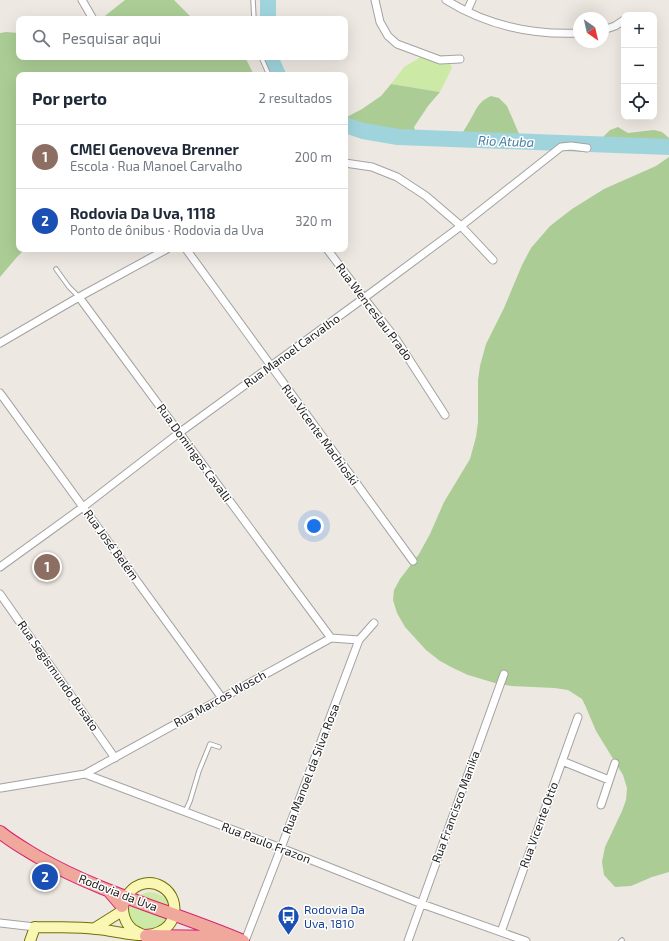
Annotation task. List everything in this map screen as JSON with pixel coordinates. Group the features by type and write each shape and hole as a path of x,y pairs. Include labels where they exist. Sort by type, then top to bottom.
{"highway":[{"name":"Rodovia da Uva","path":"0,832 9,840 60,869 108,890 124,904 174,914 238,940"},
{"path":"146,936 238,940"}],"main road":[{"path":"30,941 35,927 95,928 146,936 158,933 165,929 171,922 175,906 173,898 162,886 155,883 139,884 132,889 124,904 95,928"},
{"path":"124,904 126,922 132,929 146,936"}],"street":[{"path":"82,0 91,16"},
{"path":"375,0 380,22 388,36 397,44 440,60 460,59"},
{"path":"446,0 484,19 503,25 543,33 573,33"},
{"path":"467,11 472,0"},
{"path":"609,28 621,22"},
{"name":"Rua Manoel Carvalho","path":"0,567 83,507 179,433 461,226 561,147 571,146 587,148"},
{"path":"348,163 372,167 397,176 426,196 461,226 493,260"},
{"path":"0,343 79,297 162,252"},
{"name":"Rua Vicente Machioski","path":"188,252 270,367 413,562"},
{"name":"Rua Wenceslau Prado","path":"329,252 396,339 445,415"},
{"name":"Rua Domingos Cavalli","path":"79,297 331,638"},
{"name":"Rua José Belém","path":"0,393 222,698"},
{"name":"Rua Segismundo Busato","path":"0,594 115,758"},
{"name":"Rua Manoel da Silva Rosa","path":"238,940 281,848 359,640 374,623"},
{"path":"331,638 359,640"},
{"name":"Rua Marcos Wosch","path":"84,774 331,638"},
{"name":"Rua Francisco Manika","path":"408,941 504,674"},
{"name":"Rua Vicente Otto","path":"501,932 578,717"},
{"path":"562,761 609,780"},
{"path":"601,805 615,763"},
{"path":"1,788 84,774"},
{"name":"Rua Paulo Frazon","path":"84,774 281,848 422,904 526,941"},
{"path":"0,923 35,927"}],"lane":[{"path":"253,0 254,16"},
{"path":"262,60 268,72"},
{"name":"Rua Domingos Cavalli","path":"56,269 79,297"},
{"path":"185,812 210,744 219,747"}],"green space":[{"path":"125,0 174,0 190,16 105,16"},
{"path":"0,33 16,33 16,60 246,60 252,72 16,72 16,252 22,252 0,277"},
{"path":"426,54 447,56 452,68 440,92 391,84 404,67"},
{"path":"391,84 440,92 428,106 414,127 418,140 383,137 348,124 348,116 381,96"},
{"path":"491,96 499,98 507,106 523,143 457,141 480,104 486,98"},
{"path":"618,127 628,133 654,130 662,132 669,138 669,142 647,141 597,143 610,130"},
{"path":"669,157 669,872 631,886 615,887 604,875 602,862 605,847 626,800 627,788 623,775 596,731 582,699 568,690 511,686 495,683 468,675 453,668 440,661 426,650 405,627 397,613 393,600 394,590 400,579 419,554 430,534 444,502 470,459 476,437 478,422 478,380 486,344 531,248 550,226 572,209 604,189 656,166"},
{"path":"149,892 160,895 166,899 170,905 168,922 152,933 136,928 130,919 129,914 132,902 138,897"}],"building":[{"path":"45,553 60,574 49,581 34,560"}],"waterway":[{"name":"Rio Atuba","path":"268,0 268,16"},
{"name":"Rio Atuba","path":"271,60 277,72"},
{"name":"Rio Atuba","path":"348,126 363,131 398,137 669,147"}],"place":[{"name":"CMEI Genoveva Brenner","path":"47,567"},
{"name":"Rodovia Da Uva, 1118","path":"45,877"},
{"name":"Rodovia Da Uva, 1810","path":"288,936"}]}
